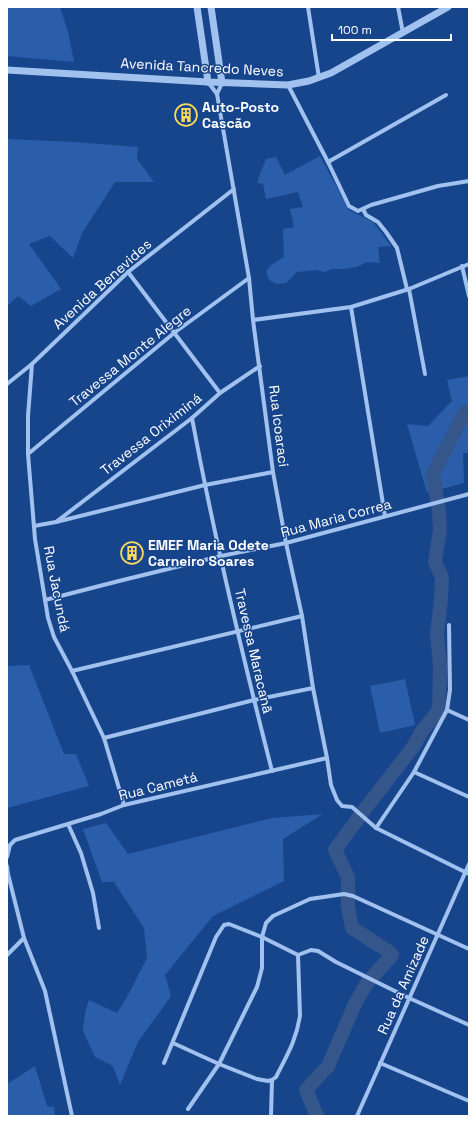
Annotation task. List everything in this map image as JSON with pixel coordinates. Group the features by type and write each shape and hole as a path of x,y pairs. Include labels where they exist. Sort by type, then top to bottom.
{"street":[{"path":"197,7 208,82"},
{"path":"211,7 222,83 217,94"},
{"path":"308,7 319,78"},
{"path":"398,7 403,33"},
{"name":"Avenida Tancredo Neves","path":"7,70 222,83 288,85 319,78 331,73 448,7"},
{"name":"Rua Icoaraci","path":"208,82 217,94 234,189 249,278 273,472 286,543 302,616 313,688 331,785 337,800 342,806 352,807 376,828 467,873"},
{"path":"288,85 349,206 358,211 371,205 438,186 469,181"},
{"path":"328,162 446,95"},
{"name":"Avenida Benevides","path":"7,384 32,364 128,272 234,189"},
{"path":"363,209 366,215 378,222 397,248 408,289 426,374"},
{"path":"253,320 351,307 408,289 469,264"},
{"path":"462,266 469,296"},
{"path":"128,272 220,393"},
{"name":"Travessa Monte Alegre","path":"28,454 174,333 249,278"},
{"path":"351,307 385,516"},
{"name":"Rua Jacundá","path":"32,364 28,416 28,454 35,539 48,618 54,637 104,738 124,805"},
{"name":"Travessa Oriximiná","path":"56,522 192,418 220,393 260,366"},
{"name":"Travessa Maracanã","path":"192,418 237,632 272,770"},
{"path":"34,526 56,522 206,485 273,472"},
{"name":"Rua Maria Correa","path":"45,600 221,556 286,543 469,494"},
{"path":"72,671 302,616"},
{"path":"376,828 414,772 447,710 450,690 449,625"},
{"path":"104,738 254,700 313,688"},
{"path":"447,710 469,720"},
{"name":"Rua Cametá","path":"7,857 10,845 15,840 124,805 327,758"},
{"path":"414,772 469,796"},
{"path":"68,824 85,866 93,893 99,928"},
{"name":"Rua da Amizade","path":"357,1116 437,935 467,873 469,864"},
{"path":"7,866 24,938 45,991 72,1116"},
{"path":"188,1109 219,1064 256,987 262,968 262,937 266,923 273,916 310,899 344,894 353,896 469,949"},
{"path":"164,1063 216,937 224,925 229,924 262,937 298,955 311,950 318,951 367,978 469,1025"},
{"path":"7,955 9,949 24,938"},
{"path":"173,1042 219,1064 257,1079 265,1081 272,1080 276,1077 294,1044 298,1026 300,1016 298,955"},
{"path":"380,1063 469,1101"},
{"path":"271,1116 272,1080"}],"shaded area":[{"path":"7,7 60,7 68,32 74,62 7,56"},
{"path":"7,139 138,147 137,159 154,182 115,182 82,233 73,258 50,236 29,244 61,289 31,306 18,296 7,306"},
{"path":"320,156 349,210 373,222 391,246 378,247 380,263 367,262 357,267 332,269 325,272 316,270 297,272 286,283 277,284 269,280 266,271 271,265 284,257 283,229 294,227 290,209 303,207 298,192 266,199 263,184 257,183 259,176 266,159 276,157 285,175"},
{"path":"469,376 469,453 463,453 464,483 427,493 407,424 428,426 452,401 447,380"},
{"path":"29,665 64,754 76,754 89,786 7,808 7,666"},
{"path":"405,679 415,725 380,733 370,686"},
{"path":"323,814 283,839 284,881 213,916 165,975 171,996 138,1042 120,1085 113,1066 95,1057 83,1031 85,1013 89,1000 117,1013 147,958 144,928 114,882 102,882 83,829 106,823 128,854 272,818"},
{"path":"35,1066 47,1106 54,1107 55,1116 7,1116 7,1084"}],"waterway":[{"path":"317,1116 306,1090 328,1066 355,1004 367,983 392,955 352,928 348,906 348,877 335,850 439,710 440,666 437,634 442,577 435,562 440,530 439,511 433,474 465,412 469,411"}],"place":[{"name":"Auto-Posto Cascão","path":"186,115"},
{"name":"EMEF Maria Odete Carneiro Soares","path":"132,553"}]}
